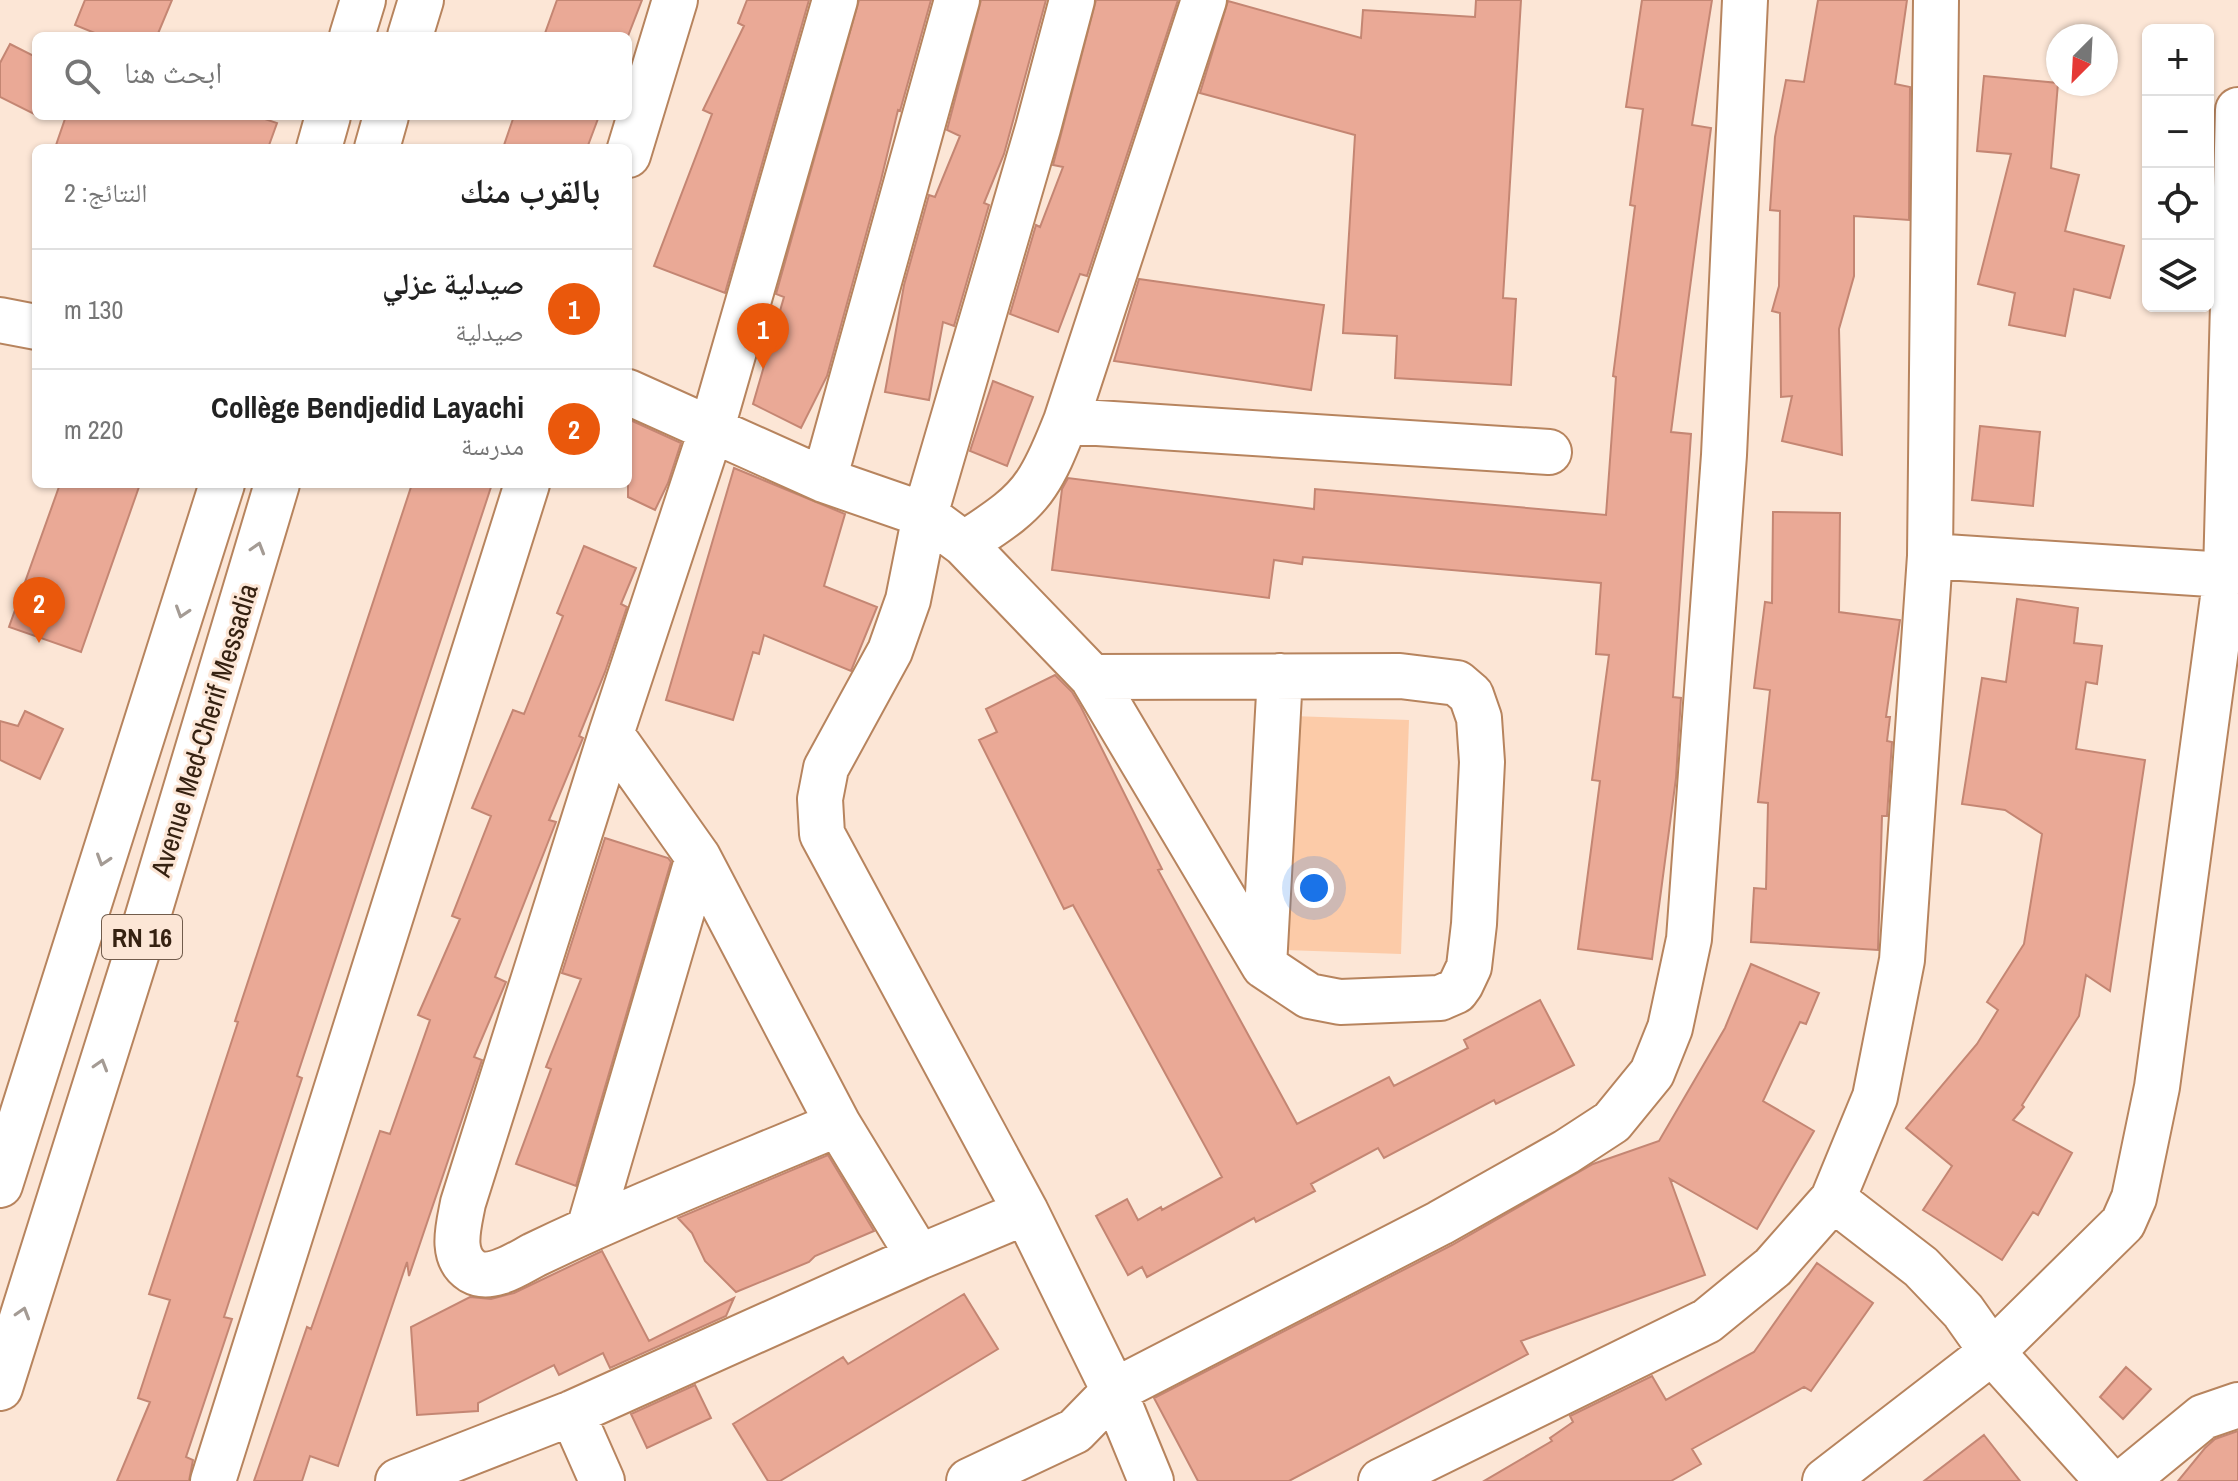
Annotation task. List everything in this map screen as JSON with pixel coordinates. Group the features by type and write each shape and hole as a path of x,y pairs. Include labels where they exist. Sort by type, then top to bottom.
{"main road":[{"path":"353,32 363,0"},
{"path":"411,32 421,0"},
{"path":"631,144 675,0"},
{"path":"835,0 711,431 611,734 463,1203 457,1246 460,1260 473,1272 485,1275 503,1270 589,1229 838,1124"},
{"path":"824,480 957,0"},
{"path":"1072,0 1034,142 925,515 908,600 890,651 826,768 820,799 822,834 1026,1212 1114,1391 1151,1481"},
{"path":"964,544 1004,518 1035,486 1066,421 1204,0"},
{"path":"969,1481 1075,1431 1114,1391 1440,1223 1566,1152 1612,1122 1652,1073 1670,1028 1689,939 1724,455 1745,0"},
{"path":"1381,1481 1707,1321 1773,1267 1833,1199 1875,1097 1902,960 1930,556 1936,0"},
{"path":"1825,1481 1992,1352 2123,1223 2134,1198 2157,1087 2226,575 2238,110"},
{"path":"320,144 327,120"},
{"path":"378,144 385,120"},
{"path":"0,320 32,326"},
{"path":"632,394 824,480 925,515 964,544 1092,677 1264,966 1309,996 1340,1002 1440,998 1456,991 1469,967 1474,924 1482,762 1479,718 1471,695 1457,683 1400,676 1092,677"},
{"path":"1066,421 1549,452"},
{"name":"Avenue Med-Cherif Messadia","path":"0,1185 221,488"},
{"name":"Avenue Med-Cherif Messadia","path":"0,1388 138,949 276,488"},
{"path":"213,1481 526,488"},
{"path":"1930,556 2226,575"},
{"path":"1264,966 1280,676"},
{"path":"611,734 698,857 838,1124 919,1257"},
{"path":"589,1229 698,857"},
{"path":"1833,1199 1921,1267 1963,1311 1992,1352 2108,1481"},
{"path":"398,1481 572,1413 1026,1212"},
{"path":"2125,1481 2203,1417 2238,1405"},
{"path":"572,1413 602,1481"}],"shaded area":[{"path":"1266,715 1409,720 1401,954 1258,949"}],"building":[{"path":"85,0 172,0 159,32 92,32 75,25"},
{"path":"557,0 642,0 630,32 545,32"},
{"path":"747,0 809,0 725,293 654,266 712,114 703,110 744,26 738,23"},
{"path":"859,0 931,0 898,110 827,376 801,428 753,404 784,297 776,294"},
{"path":"981,0 1046,0 1004,154 984,203 989,205 954,326 943,322 929,400 885,392 904,285 929,195 935,197 960,136 947,130"},
{"path":"1096,0 1178,0 1087,276 1080,274 1058,332 1010,314 1036,225 1040,227 1063,167 1053,165"},
{"path":"1476,0 1521,0 1503,298 1516,299 1511,385 1395,378 1397,336 1343,333 1355,135 1200,93 1228,1 1361,38 1363,10 1475,17"},
{"path":"1642,0 1712,0 1692,125 1711,128 1671,432 1691,434 1673,697 1681,698 1676,778 1652,959 1578,949 1600,781 1592,780 1609,655 1596,654 1601,583 1303,557 1302,564 1274,560 1269,598 1052,570 1062,489 1068,478 1314,509 1315,489 1606,515 1616,377 1613,376 1635,206 1630,205 1643,109 1626,107"},
{"path":"1818,0 1907,0 1895,84 1910,87 1909,220 1854,216 1854,276 1839,329 1842,455 1782,441 1792,396 1781,397 1780,313 1772,311 1779,286 1780,211 1770,210 1775,137 1786,80 1804,82"},
{"path":"10,44 32,55 32,113 0,97 0,63"},
{"path":"1984,76 2046,82 2046,96 2057,96 2051,168 2079,175 2065,231 2124,246 2110,298 2074,289 2065,336 2009,325 2015,293 1978,284 2011,154 1977,151"},
{"path":"65,120 268,120 277,123 269,144 56,144"},
{"path":"513,120 598,120 588,144 504,144"},
{"path":"1139,279 1324,305 1311,390 1114,361"},
{"path":"993,381 1033,397 1007,466 970,451"},
{"path":"632,421 681,443 655,510 628,497 628,488 632,488"},
{"path":"1980,426 2040,432 2033,506 1972,500"},
{"path":"734,468 845,514 824,586 877,607 851,671 764,635 759,654 753,652 733,720 666,700"},
{"path":"59,488 139,488 81,652 9,627"},
{"path":"411,488 491,488 297,1076 302,1078 224,1317 232,1319 186,1457 193,1460 189,1481 117,1481 150,1402 138,1398 170,1300 149,1294 238,1022 235,1021"},
{"path":"1773,512 1840,513 1839,612 1900,620 1886,717 1890,717 1887,741 1892,742 1887,816 1882,816 1878,950 1751,942 1754,888 1766,889 1768,803 1758,802 1770,690 1754,688 1765,602 1772,603"},
{"path":"584,546 636,568 621,604 627,607 579,736 583,738 549,820 556,822 495,977 506,982 474,1057 482,1060 409,1276 407,1262 338,1466 310,1456 302,1481 254,1481 380,1131 390,1134 430,1020 418,1015 460,919 452,916 491,816 472,808 513,710 524,714 563,616 557,613"},
{"path":"2017,599 2078,608 2074,643 2102,646 2097,684 2086,682 2076,749 2145,760 2110,991 2086,975 2079,1016 2013,1120 2072,1153 2038,1215 2033,1212 2002,1260 1923,1210 1952,1166 1906,1128 1977,1044 1998,1010 1987,1002 2024,944 2042,834 2005,810 1962,804 1982,678 2006,682"},
{"path":"1055,675 1072,692 1081,707 1162,869 1158,870 1297,1124 1389,1077 1394,1086 1468,1048 1464,1040 1540,1000 1574,1065 1496,1104 1494,1100 1384,1158 1378,1148 1311,1184 1315,1191 1256,1222 1254,1218 1147,1277 1142,1267 1128,1275 1096,1216 1127,1199 1138,1220 1222,1177 1073,905 1064,909 979,740 997,732 986,709"},
{"path":"25,711 63,729 40,779 0,760 0,721 18,726"},
{"path":"605,838 668,858 671,862 576,1186 516,1164 551,1069 546,1067 581,979 562,973"},
{"path":"1751,964 1819,993 1806,1024 1800,1022 1763,1101 1814,1131 1757,1229 1670,1179 1705,1275 1521,1341 1528,1354 1289,1481 1198,1481 1154,1398 1452,1245 1593,1164 1659,1141 1725,1028"},
{"path":"828,1155 874,1231 736,1292 705,1261 692,1233 678,1218"},
{"path":"602,1251 649,1341 734,1298 726,1316 610,1368 603,1353 559,1375 554,1365 478,1403 478,1411 417,1415 411,1327 470,1297 491,1299 514,1293"},
{"path":"1817,1263 1873,1303 1811,1391 1804,1387 1692,1449 1701,1464 1671,1481 1484,1481 1552,1441 1550,1438 1573,1422 1570,1416 1652,1376 1666,1400 1754,1352"},
{"path":"964,1294 998,1349 780,1481 768,1481 733,1424 843,1357 848,1364"},
{"path":"2126,1367 2151,1389 2123,1419 2100,1397"},
{"path":"695,1385 711,1418 647,1448 631,1414"},
{"path":"2238,1431 2238,1481 2178,1481 2215,1439"},
{"path":"1984,1435 2020,1481 1924,1481"}],"place":[{"name":"صيدلية عزلي","path":"763,369"},
{"name":"Collège Bendjedid Layachi","path":"39,643"}]}
